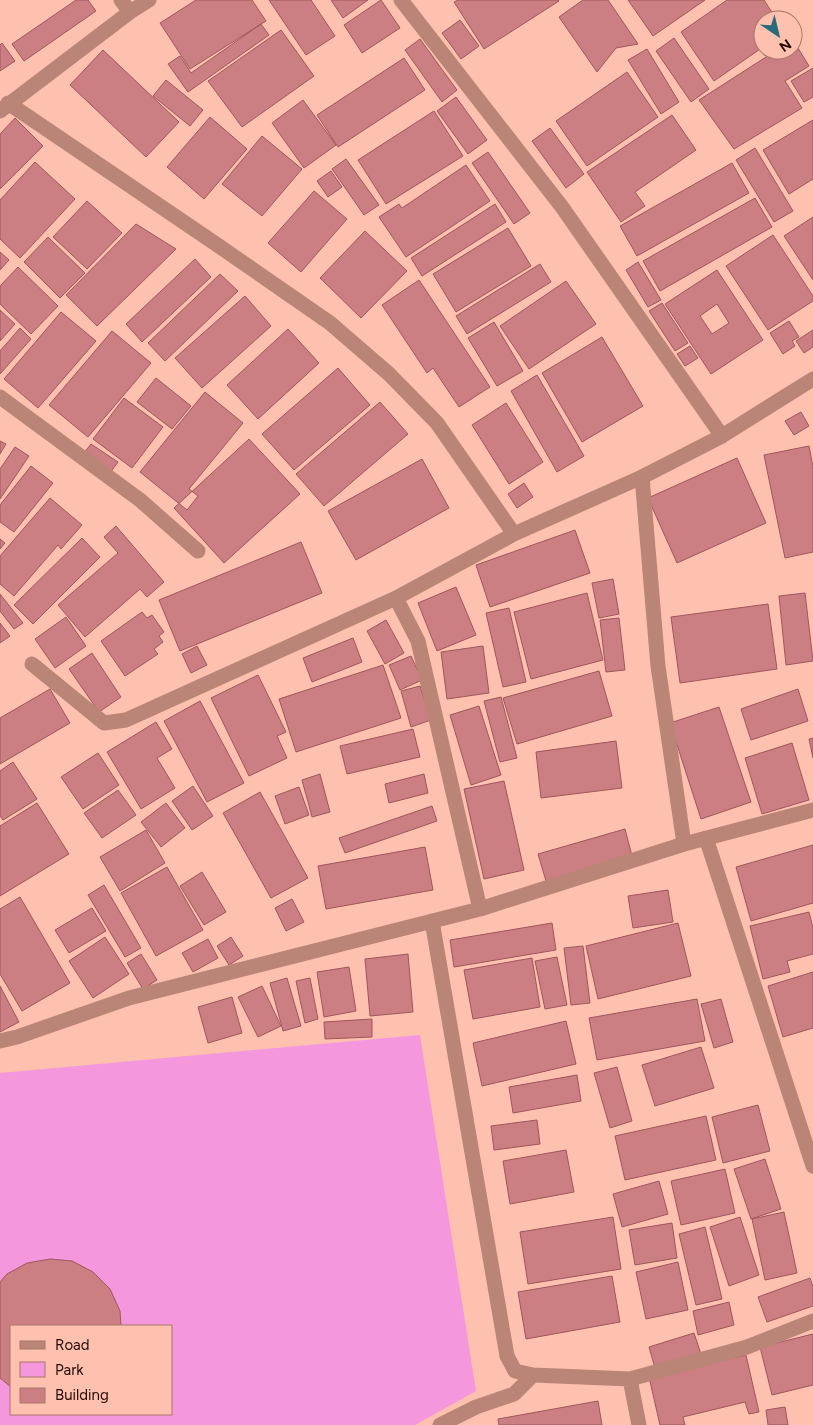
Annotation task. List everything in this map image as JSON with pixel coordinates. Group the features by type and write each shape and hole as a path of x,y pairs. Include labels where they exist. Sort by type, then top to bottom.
{"street":[{"path":"149,0 125,6 4,107 216,244 330,323 382,368 437,423 514,534"},
{"path":"401,0 562,207 722,436"},
{"path":"32,664 104,723 126,720 396,598 514,534 642,477 722,436 813,379"},
{"path":"0,397 140,500 198,551"},
{"path":"642,477 658,666 684,844"},
{"path":"396,598 418,641 480,909"},
{"path":"0,1041 17,1038 129,998 480,909 684,844 813,810"},
{"path":"706,838 813,1166"},
{"path":"432,921 507,1356 515,1371 533,1375 630,1379 747,1347 813,1321"},
{"path":"440,1425 476,1407 514,1394 533,1375"},
{"path":"630,1379 639,1425"}],"green space":[{"path":"420,1035 476,1391 415,1425 0,1425 0,1073"}],"building":[{"path":"76,0 88,0 96,11 24,61 12,44"},
{"path":"196,0 252,0 266,21 190,69 160,23"},
{"path":"269,0 311,0 335,36 306,55"},
{"path":"331,0 368,0 343,18"},
{"path":"381,0 400,28 362,53 344,25"},
{"path":"458,0 559,1 484,49 454,2"},
{"path":"583,0 608,0 638,44 616,48 597,72 559,17"},
{"path":"628,0 705,0 653,36"},
{"path":"727,0 764,0 770,10 753,10 753,54 714,81 681,32"},
{"path":"460,20 479,46 461,59 442,33"},
{"path":"261,24 269,35 188,92 168,64 180,56 191,73"},
{"path":"281,30 314,76 242,127 208,81"},
{"path":"674,38 709,89 691,102 656,51"},
{"path":"420,39 457,90 442,102 405,50"},
{"path":"2,43 15,61 0,71 0,45"},
{"path":"647,49 679,102 661,114 628,60"},
{"path":"103,50 179,122 146,157 70,85"},
{"path":"803,56 809,66 785,81 802,108 734,149 699,100 761,60 803,60"},
{"path":"404,58 425,90 338,147 317,115"},
{"path":"813,68 813,97 804,102 791,81"},
{"path":"627,72 658,117 587,166 556,121"},
{"path":"166,80 203,110 190,126 153,96"},
{"path":"456,97 487,140 468,154 437,111"},
{"path":"303,100 336,145 304,168 272,123"},
{"path":"434,111 463,156 386,204 358,160"},
{"path":"672,115 696,150 635,192 645,206 621,222 587,172"},
{"path":"210,117 247,149 204,199 167,167"},
{"path":"15,118 43,146 0,189 0,134"},
{"path":"813,120 813,179 789,194 763,150"},
{"path":"550,128 584,174 566,188 532,141"},
{"path":"262,136 302,169 262,216 222,184"},
{"path":"755,148 793,211 774,222 736,160"},
{"path":"488,152 530,213 514,224 472,163"},
{"path":"346,159 379,205 364,215 332,169"},
{"path":"35,162 75,199 20,258 0,239 0,200"},
{"path":"732,163 749,193 637,256 620,226"},
{"path":"466,165 490,201 406,257 379,217 399,204 402,208"},
{"path":"331,171 342,187 328,197 317,181"},
{"path":"314,191 347,219 301,272 268,243"},
{"path":"755,198 772,227 660,291 643,261"},
{"path":"87,201 122,233 87,269 53,237"},
{"path":"495,204 506,222 422,276 411,258"},
{"path":"813,217 813,280 784,236"},
{"path":"136,224 176,249 97,326 66,295"},
{"path":"508,228 531,266 456,312 433,274"},
{"path":"365,231 407,271 361,318 320,278"},
{"path":"773,235 813,296 813,301 768,330 726,266"},
{"path":"48,237 85,273 60,298 24,262"},
{"path":"0,252 9,260 0,270"},
{"path":"195,259 211,277 142,342 126,324"},
{"path":"638,262 661,300 648,307 626,270"},
{"path":"540,264 551,282 467,334 456,316"},
{"path":"18,267 58,306 31,334 0,304 0,286"},
{"path":"717,270 763,340 711,374 665,304","holes":["717,304 729,323 712,334 700,316"]},
{"path":"220,274 238,291 165,361 148,343"},
{"path":"419,280 490,387 459,407 433,368 427,373 382,305"},
{"path":"566,281 596,324 529,369 500,326"},
{"path":"245,296 271,326 202,388 175,358"},
{"path":"662,303 688,343 675,351 649,311"},
{"path":"0,310 15,324 0,341"},
{"path":"61,312 96,341 38,408 4,379"},
{"path":"789,321 799,337 792,341 795,346 783,354 770,333"},
{"path":"494,322 523,371 497,386 468,338"},
{"path":"20,328 31,339 0,374 0,351"},
{"path":"288,329 319,363 258,419 227,385"},
{"path":"813,330 813,347 804,353 796,341"},
{"path":"112,331 151,363 88,437 49,405"},
{"path":"602,337 643,406 582,442 542,373"},
{"path":"690,346 698,358 685,366 677,354"},
{"path":"338,368 370,405 294,470 262,434"},
{"path":"537,375 584,456 557,472 511,391"},
{"path":"156,378 191,406 172,429 137,402"},
{"path":"205,392 243,423 189,489 198,496 187,510 140,472"},
{"path":"124,398 163,427 132,468 93,439"},
{"path":"380,402 408,434 324,506 296,474"},
{"path":"506,403 543,462 509,484 472,425"},
{"path":"801,412 809,426 794,435 785,421"},
{"path":"249,439 300,494 224,563 174,508"},
{"path":"0,441 6,444 0,454"},
{"path":"91,444 118,462 110,473 83,454"},
{"path":"809,446 813,467 813,552 785,558 764,455"},
{"path":"15,447 29,456 0,499 0,469"},
{"path":"737,458 766,523 677,563 648,498"},
{"path":"422,459 449,508 356,560 328,511"},
{"path":"31,466 53,483 14,532 0,522 0,505"},
{"path":"524,483 533,497 517,508 508,494"},
{"path":"50,498 82,525 61,549 58,545 14,596 0,584 0,556"},
{"path":"116,526 164,582 147,597 140,589 85,637 58,605 118,553 104,537"},
{"path":"575,530 590,573 490,607 476,565"},
{"path":"82,538 100,557 33,624 14,605"},
{"path":"0,539 5,543 0,549"},
{"path":"301,542 322,593 180,651 159,600"},
{"path":"613,579 619,614 599,618 592,583"},
{"path":"456,587 476,635 437,651 418,603"},
{"path":"587,593 603,660 531,679 514,612"},
{"path":"805,593 813,661 786,665 779,596"},
{"path":"0,594 23,623 14,629 0,611"},
{"path":"768,604 777,669 680,683 671,617"},
{"path":"509,608 526,682 503,687 486,613"},
{"path":"142,612 147,618 152,615 164,632 159,636 163,642 154,649 158,654 125,676 101,641"},
{"path":"66,617 86,646 55,668 35,639"},
{"path":"619,618 625,670 606,672 600,620"},
{"path":"386,620 404,653 385,664 367,631"},
{"path":"0,623 10,636 0,643"},
{"path":"353,638 362,662 312,682 303,658"},
{"path":"197,646 207,665 191,673 182,654"},
{"path":"483,646 489,693 447,699 441,652"},
{"path":"92,653 121,697 99,712 69,669"},
{"path":"411,656 422,680 400,690 389,665"},
{"path":"383,665 401,718 296,752 279,699"},
{"path":"599,671 612,716 517,744 503,698"},
{"path":"258,675 286,732 277,736 287,758 249,776 211,698"},
{"path":"420,686 431,720 411,727 401,691"},
{"path":"50,689 70,723 0,764 0,718"},
{"path":"798,689 808,721 751,740 741,709"},
{"path":"501,697 517,758 500,762 484,701"},
{"path":"200,701 244,783 207,802 164,721"},
{"path":"479,706 501,775 471,785 450,715"},
{"path":"719,707 751,802 701,819 670,723"},
{"path":"156,722 172,749 157,758 175,788 141,809 107,752"},
{"path":"413,729 420,757 347,774 340,746"},
{"path":"813,738 813,758 809,739"},
{"path":"616,741 622,788 541,798 536,752"},
{"path":"792,743 809,800 762,814 745,758"},
{"path":"98,753 119,785 83,809 61,777"},
{"path":"13,762 37,799 3,820 0,816 0,771"},
{"path":"320,774 330,812 312,817 302,780"},
{"path":"424,774 428,793 389,803 385,784"},
{"path":"504,781 524,870 484,879 464,789"},
{"path":"193,786 213,816 192,830 172,801"},
{"path":"299,787 309,815 285,824 275,796"},
{"path":"118,790 136,815 102,838 84,813"},
{"path":"260,792 308,878 271,898 223,813"},
{"path":"37,803 69,854 0,896 0,826"},
{"path":"166,803 185,828 161,847 141,822"},
{"path":"432,806 437,821 345,853 339,838"},
{"path":"625,829 632,856 546,881 538,854"},
{"path":"146,830 165,863 120,891 100,857"},
{"path":"813,845 813,903 751,921 736,867"},
{"path":"425,847 433,890 326,909 318,866"},
{"path":"167,867 203,930 156,956 121,893"},
{"path":"202,872 226,912 204,925 180,886"},
{"path":"104,885 141,948 125,957 88,895"},
{"path":"668,890 673,922 633,928 628,896"},
{"path":"20,897 70,983 22,1011 0,974 0,909"},
{"path":"292,899 304,922 286,931 275,908"},
{"path":"92,908 106,931 69,953 55,930"},
{"path":"809,912 813,928 813,954 787,961 790,972 763,979 750,926"},
{"path":"552,923 556,950 454,967 450,940"},
{"path":"678,923 691,976 598,999 586,946"},
{"path":"105,937 129,974 93,998 69,961"},
{"path":"231,937 243,956 229,965 217,946"},
{"path":"208,939 218,958 193,972 182,953"},
{"path":"583,946 590,1003 571,1005 564,948"},
{"path":"141,954 157,980 143,989 127,963"},
{"path":"408,954 413,1012 370,1016 365,959"},
{"path":"557,957 567,1005 545,1009 535,961"},
{"path":"532,958 540,1007 473,1019 464,970"},
{"path":"349,967 356,1011 324,1017 317,972"},
{"path":"813,972 813,1028 783,1037 768,986"},
{"path":"287,978 301,1026 283,1031 270,983"},
{"path":"310,978 318,1019 305,1023 296,981"},
{"path":"0,986 19,1022 0,1032"},
{"path":"262,986 281,1026 258,1037 238,997"},
{"path":"232,997 242,1033 208,1043 198,1007"},
{"path":"697,999 705,1041 597,1060 589,1018"},
{"path":"721,999 733,1042 714,1048 701,1004"},
{"path":"372,1019 372,1037 325,1039 324,1022"},
{"path":"566,1021 576,1064 482,1086 473,1043"},
{"path":"701,1047 714,1088 655,1106 642,1065"},
{"path":"617,1067 632,1121 610,1128 594,1073"},
{"path":"577,1075 581,1101 513,1113 509,1087"},
{"path":"758,1105 770,1151 723,1163 712,1117"},
{"path":"706,1116 716,1160 625,1180 615,1136"},
{"path":"537,1120 540,1144 494,1150 491,1126"},
{"path":"566,1150 574,1192 510,1204 503,1161"},
{"path":"765,1159 781,1209 751,1219 734,1169"},
{"path":"725,1169 735,1213 681,1225 671,1181"},
{"path":"659,1181 668,1214 622,1227 613,1194"},
{"path":"784,1212 797,1273 765,1280 752,1219"},
{"path":"613,1217 621,1269 528,1284 520,1232"},
{"path":"740,1217 759,1275 729,1286 710,1227"},
{"path":"672,1223 677,1258 635,1265 629,1230"},
{"path":"705,1227 722,1299 696,1305 679,1234"},
{"path":"50,1259 72,1261 93,1272 110,1289 120,1311 121,1325 10,1325 10,1386 0,1378 0,1282 7,1274 27,1263"},
{"path":"678,1262 688,1310 646,1319 636,1272"},
{"path":"612,1276 620,1322 526,1339 518,1292"},
{"path":"810,1278 813,1287 813,1306 767,1322 758,1297"},
{"path":"729,1302 734,1325 698,1335 693,1311"},
{"path":"694,1333 701,1354 655,1368 649,1347"},
{"path":"813,1334 813,1385 772,1395 760,1347"},
{"path":"746,1355 759,1412 749,1414 745,1402 683,1417 685,1425 660,1425 649,1377"},
{"path":"598,1401 602,1425 499,1425 498,1419"},
{"path":"785,1407 788,1425 768,1425 766,1410"}]}
